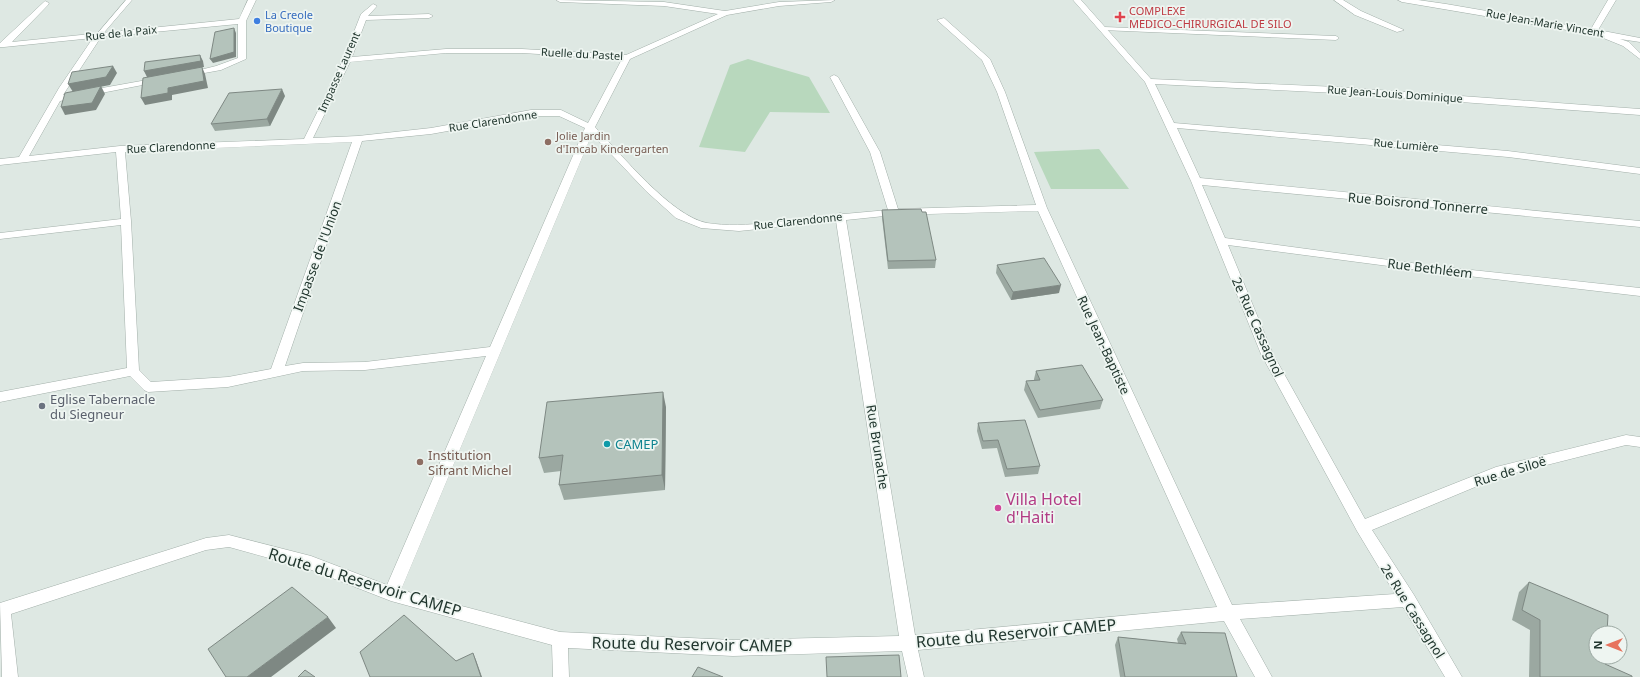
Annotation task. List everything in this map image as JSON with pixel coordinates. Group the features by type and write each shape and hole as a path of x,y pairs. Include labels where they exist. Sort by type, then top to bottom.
{"street":[{"path":"181,76 218,68 242,59 242,21 252,0"},
{"path":"560,0 666,4 700,7 725,13"},
{"name":"Ruelle du Pastel","path":"347,60 446,51 522,51 627,57 725,13 779,4 831,0"},
{"name":"2e Rue Cassagnol","path":"1077,0 1149,81 1196,181 1266,354 1362,527 1454,677"},
{"path":"1338,0 1358,13 1400,30"},
{"name":"Rue Jean-Marie Vincent","path":"1404,0 1594,30 1640,40"},
{"path":"1612,0 1594,30 1626,44 1640,57"},
{"path":"2,45 45,2"},
{"name":"Impasse Laurent","path":"308,140 347,60 363,18 373,6"},
{"path":"363,18 429,16"},
{"name":"Rue Jean-Baptiste","path":"942,20 986,59 1001,92 1042,208 1228,613 1264,677"},
{"name":"Rue de la Paix","path":"2,45 242,21"},
{"path":"23,159 57,99 99,35"},
{"path":"391,594 496,352 590,127 627,57"},
{"path":"834,77 875,152 894,212"},
{"path":"57,99 166,79"},
{"name":"Rue Jean-Louis Dominique","path":"1149,81 1337,90 1640,112"},
{"name":"Rue Clarendonne","path":"0,162 120,149 358,139 431,131 531,113 560,113 590,127 649,189 680,216 705,226 739,228 840,216 894,212 1042,208"},
{"name":"Rue Lumière","path":"1171,125 1508,154 1640,171"},
{"name":"Impasse de l'Union","path":"276,373 358,139"},
{"path":"120,149 126,221 133,371 148,387 228,382 303,367 365,366 496,352"},
{"name":"Rue Boisrond Tonnerre","path":"1196,181 1640,224"},
{"name":"Rue Brunache","path":"840,216 908,643 916,677"},
{"path":"0,236 126,221"},
{"name":"Rue Bethléem","path":"1221,241 1434,269 1640,292"},
{"path":"0,398 133,371"},
{"name":"Rue de Siloë","path":"1362,527 1496,472 1626,440 1640,442"},
{"name":"Route du Reservoir CAMEP","path":"1,609 206,544 229,541 311,563 391,594 560,640 733,648 908,643 1228,613 1408,600"},
{"path":"1,609 10,677"},
{"path":"560,640 561,677"}],"lane":[{"path":"99,35 129,0"},
{"path":"1104,29 1336,38"}],"green space":[{"path":"748,59 809,77 830,113 770,112 745,152 699,147 730,65"},
{"path":"1099,149 1129,189 1051,189 1034,152"}],"building":[{"path":"234,28 234,52 210,59 215,32"},
{"path":"200,55 201,61 144,71 145,62"},
{"path":"113,66 106,77 68,84 72,72"},
{"path":"202,67 204,81 168,88 168,93 141,98 143,78"},
{"path":"101,86 92,103 61,107 65,93"},
{"path":"282,89 267,119 211,124 229,93"},
{"path":"921,209 922,212 926,212 936,260 888,261 882,210"},
{"path":"1044,258 1061,285 1013,292 997,265"},
{"path":"1082,365 1103,400 1040,410 1026,381 1040,380 1036,371"},
{"name":"CAMEP","path":"663,392 662,475 559,485 563,455 539,458 547,402"},
{"path":"1025,420 1040,466 1007,469 998,440 983,441 978,423"},
{"path":"1529,582 1608,615 1607,625 1588,625 1588,665 1607,665 1632,677 1540,677 1540,620 1522,610"},
{"path":"292,587 328,617 247,677 226,677 208,649"},
{"path":"404,615 456,661 473,653 481,677 370,677 360,652"},
{"path":"1181,632 1225,633 1237,677 1125,677 1118,637 1186,644"},
{"path":"899,655 901,677 827,677 826,657"},
{"path":"698,667 723,677 692,677"},
{"path":"305,670 315,677 298,677"}],"place":[{"name":"COMPLEXE MEDICO-CHIRURGICAL DE SILO","path":"1120,17"},
{"name":"La Creole Boutique","path":"257,21"},
{"name":"Jolie Jardin d'Imcab Kindergarten","path":"548,142"},
{"name":"Eglise Tabernacle du Siegneur","path":"42,406"},
{"name":"CAMEP","path":"607,444"},
{"name":"Institution Sifrant Michel","path":"420,462"},
{"name":"Villa Hotel d'Haiti","path":"998,508"}]}
